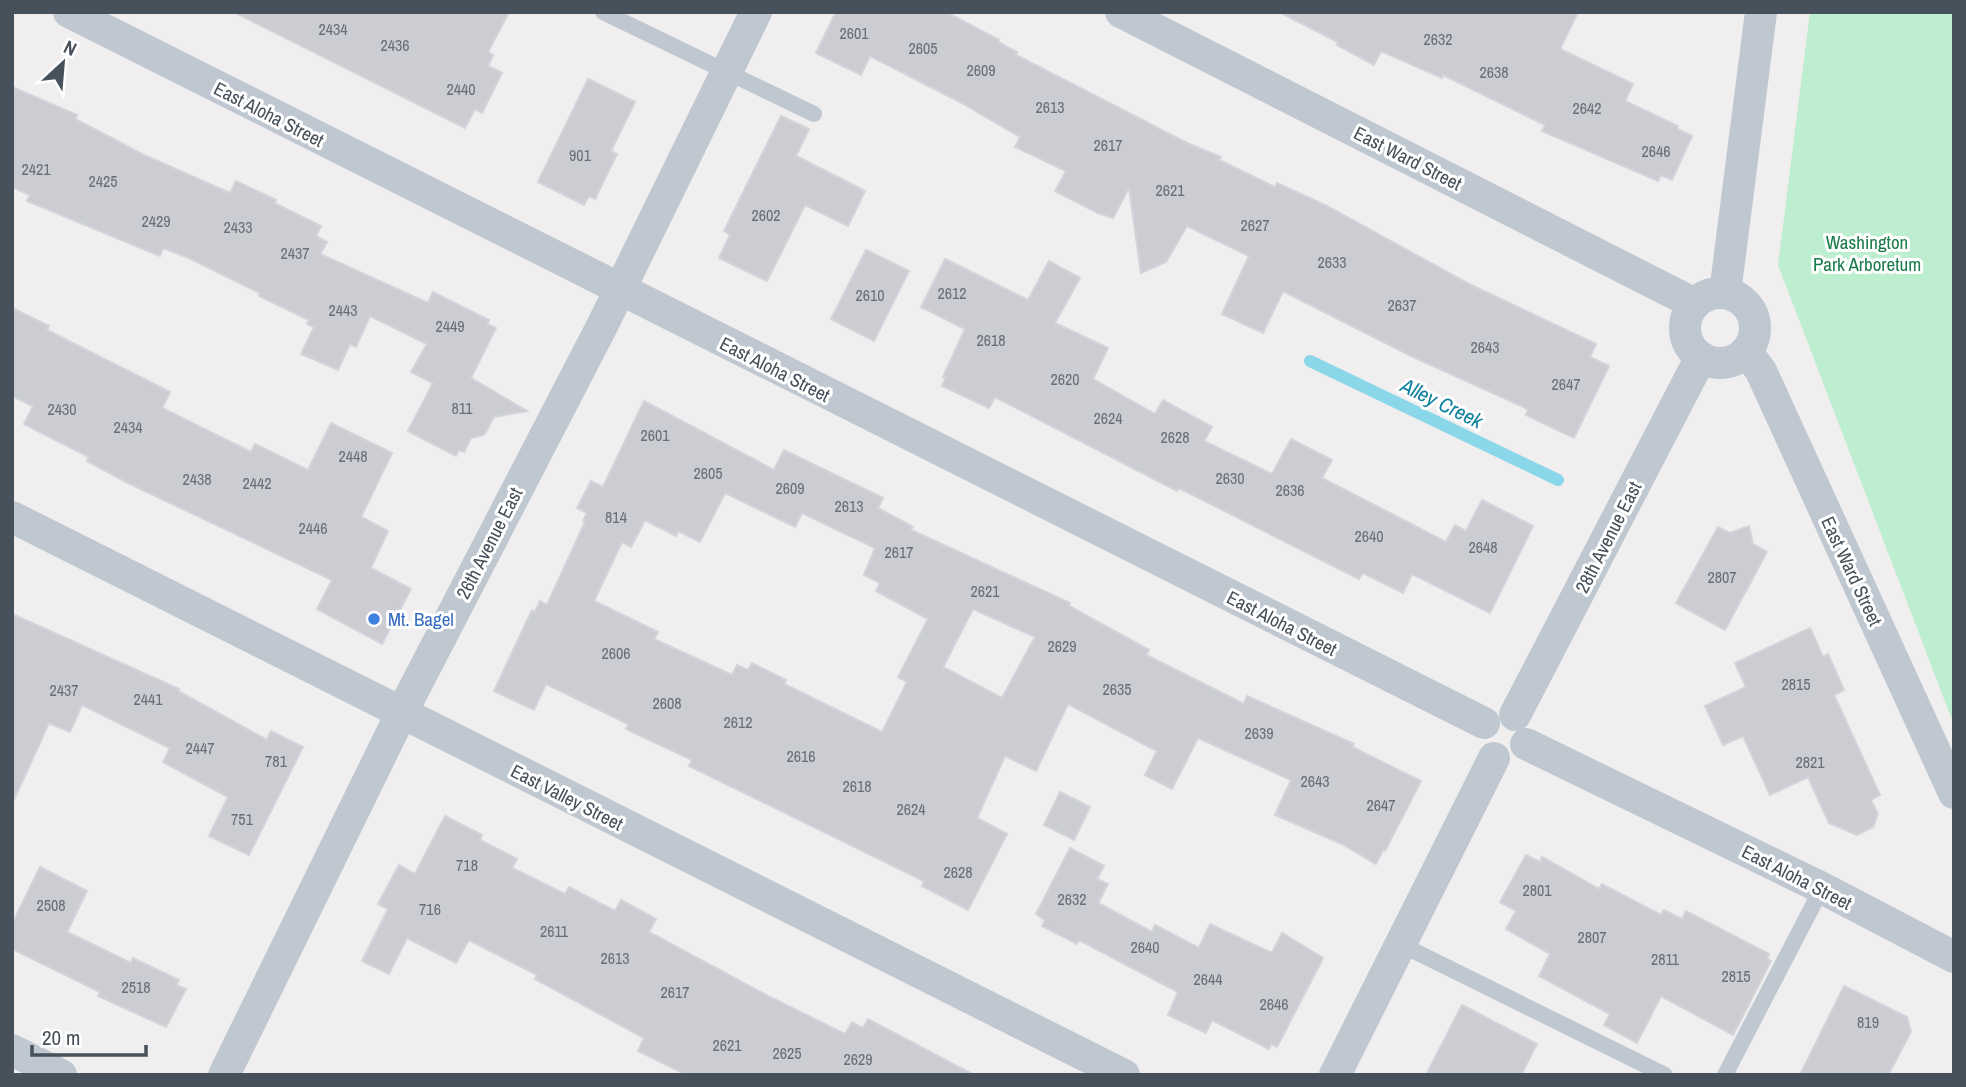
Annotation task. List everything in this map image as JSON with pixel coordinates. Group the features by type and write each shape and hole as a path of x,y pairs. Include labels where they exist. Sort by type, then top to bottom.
{"street":[{"name":"East Aloha Street","path":"69,12 1484,723"},
{"name":"26th Avenue East","path":"224,1075 401,714 620,291 756,12"},
{"name":"East Ward Street","path":"1121,12 1695,304"},
{"path":"1726,293 1761,12"},
{"path":"1726,293 1742,301 1751,310 1756,333 1746,351 1733,361 1720,363 1701,358 1693,351 1686,334 1686,318 1695,304 1707,295 1726,293"},
{"name":"East Ward Street","path":"1746,351 1761,371 1954,793"},
{"name":"28th Avenue East","path":"1520,730 1701,358"},
{"name":"East Valley Street","path":"12,517 1124,1075"},
{"path":"1499,712 1520,730 1515,757 1494,758 1481,744 1480,736 1484,723 1491,715 1499,712"},
{"name":"East Aloha Street","path":"1520,730 1954,957"},
{"path":"1335,1075 1494,758"},
{"path":"12,1050 61,1075"}],"lane":[{"path":"603,12 814,114"},
{"path":"1725,1075 1822,888"},
{"path":"1402,945 1665,1075"}],"green space":[{"name":"Washington Park Arboretum","path":"1810,12 1954,12 1954,725 1778,265"}],"building":[{"path":"234,12 509,12 488,52 493,55 488,66 502,73 482,113 475,109 465,128"},
{"path":"836,12 946,12 999,40 998,42 1017,52 1016,55 1187,143 1221,157 1219,160 1275,187 1277,183 1327,206 1469,284 1596,344 1590,357 1609,366 1574,438 1526,415 1528,409 1409,355 1283,291 1263,333 1222,314 1249,256 1187,226 1166,262 1141,273 1129,188 1113,218 1098,213 1055,191 1066,171 1015,147 1020,137 960,102 870,56 861,75 816,53"},
{"path":"1279,12 1578,12 1560,49 1633,84 1625,101 1678,126 1677,129 1692,136 1672,180 1661,175 1658,181 1542,131 1545,125 1443,75 1442,78 1381,51 1374,65 1337,45 1338,42"},
{"path":"588,79 635,102 611,151 617,154 595,199 589,196 584,205 538,182"},
{"path":"12,87 77,115 75,119 144,155 230,193 236,181 276,200 274,203 321,226 316,236 327,242 320,254 428,303 433,292 489,320 487,324 496,328 471,378 527,411 494,417 484,435 471,438 464,452 459,450 456,456 408,431 433,383 411,372 427,344 370,316 356,347 350,344 338,370 301,354 314,327 307,324 309,320 259,296 260,293 189,258 163,248 160,256 27,201 30,195 12,187"},
{"path":"781,116 809,129 796,156 865,191 848,226 805,205 767,281 719,258 730,235 724,231"},
{"path":"866,250 909,271 874,341 831,319"},
{"path":"945,259 1028,300 1049,261 1080,278 1055,323 1108,348 1093,379 1155,414 1163,400 1212,427 1204,441 1272,474 1291,439 1332,460 1322,478 1446,542 1455,525 1466,531 1482,500 1533,526 1490,613 1412,574 1403,593 1363,573 1359,579 1179,488 1177,491 995,397 989,408 942,386 946,377 943,377 965,329 921,307"},
{"path":"12,308 49,326 47,330 170,392 162,408 251,452 255,444 308,470 331,423 392,453 361,517 388,531 371,568 411,589 382,644 317,609 332,580 128,483 87,461 89,457 24,424 33,406 12,396"},
{"path":"644,401 774,470 784,450 883,498 878,508 913,527 911,530 1070,603 1069,606 1149,650 1146,655 1244,704 1247,696 1354,744 1352,747 1421,781 1376,864 1342,844 1275,815 1291,780 1198,738 1172,789 1145,775 1157,751 1068,704 1036,771 1005,756 977,818 1007,834 968,910 922,886 924,881 689,766 692,760 626,729 628,724 546,684 534,710 494,691 532,610 535,612 540,601 547,605 585,522 583,521 587,513 577,508 591,481 603,487","holes":["725,493 795,527 802,513 875,548 864,575 880,583 876,591 928,619 898,677 907,682 882,732 784,684 786,680 752,663 748,670 737,665 732,675 654,639 658,632 594,601 622,542 631,547 645,520 676,536 678,531 700,542","973,609 1035,637 1002,698 943,667"]},
{"path":"1749,526 1753,544 1767,552 1725,630 1676,603 1718,527 1730,533"},
{"path":"12,614 179,689 178,691 267,740 271,731 303,747 249,855 209,836 228,797 163,762 170,748 82,705 70,732 49,723 12,804"},
{"path":"1810,628 1823,657 1828,654 1844,690 1834,695 1880,795 1871,800 1878,814 1873,827 1857,835 1829,823 1808,777 1770,795 1743,736 1723,745 1705,706 1746,687 1735,663"},
{"path":"1060,792 1090,807 1074,840 1044,825"},
{"path":"445,816 482,835 480,840 517,859 512,868 565,894 569,887 615,911 621,900 656,919 649,932 845,1034 852,1022 863,1028 868,1019 974,1075 687,1075 638,1051 644,1038 535,979 537,975 469,940 456,963 407,938 389,974 362,961 388,909 378,904 399,865 415,874"},
{"path":"1070,848 1104,866 1097,879 1108,884 1098,903 1152,932 1155,925 1199,948 1210,924 1272,953 1282,933 1323,958 1277,1047 1271,1044 1269,1049 1212,1020 1206,1033 1168,1015 1178,992 1079,940 1077,944 1042,926 1045,920 1036,914"},
{"path":"1526,855 1540,862 1542,857 1599,889 1602,884 1661,915 1664,910 1682,919 1686,911 1769,954 1767,958 1771,961 1733,1035 1661,996 1637,1043 1604,1025 1610,1014 1539,976 1550,954 1506,929 1516,911 1500,902"},
{"path":"40,867 87,891 67,932 131,963 133,958 179,980 176,985 186,989 166,1027 98,996 100,992 12,949 12,924"},
{"path":"1844,986 1907,1017 1911,1032 1888,1075 1800,1075"},
{"path":"1462,1005 1537,1044 1521,1075 1426,1075"}],"waterway":[{"name":"Alley Creek","path":"1310,361 1558,480"}],"place":[{"name":"Mt. Bagel","path":"374,619"}]}
